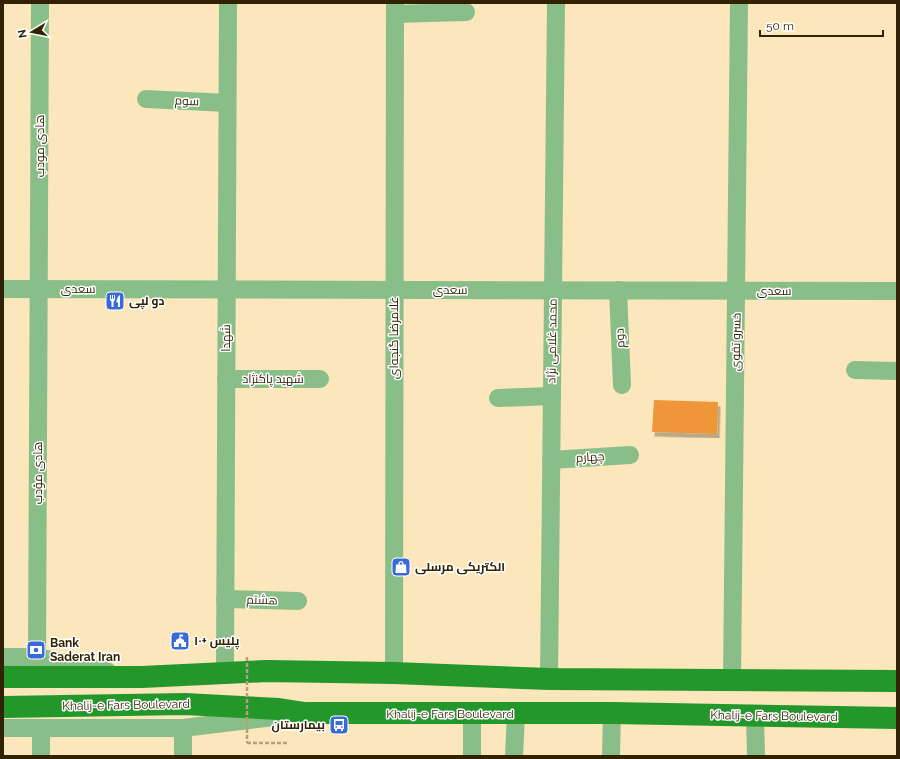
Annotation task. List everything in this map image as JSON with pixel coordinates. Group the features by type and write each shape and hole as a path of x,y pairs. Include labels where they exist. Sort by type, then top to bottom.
{"main road":[{"path":"3,678 142,677 225,672 394,673 548,679 897,681"},
{"name":"Khalij-e Fars Boulevard","path":"3,707 185,704 279,709 304,713 612,713 897,718"}],"street":[{"name":"هادی مودب","path":"39,288 40,3"},
{"name":"شهدا","path":"225,672 228,3"},
{"name":"محمد غلامی نژاد","path":"548,679 556,3"},
{"name":"خسرو تقوی","path":"732,681 739,3"},
{"path":"395,9 466,12"},
{"name":"غلامرضا گنجه‌ای","path":"394,673 395,9"},
{"name":"سوم","path":"146,99 227,103"},
{"name":"سعدی","path":"3,288 897,291"},
{"name":"هادی مؤدب","path":"37,658 39,288"},
{"name":"دوم","path":"618,290 622,385"},
{"path":"855,370 897,371"},
{"name":"شهید پاکنژاد","path":"226,379 320,379"},
{"path":"498,398 552,396"},
{"name":"چهارم","path":"551,460 630,455"},
{"name":"هشتم","path":"225,599 298,601"},
{"path":"3,657 37,658 142,677"},
{"path":"3,728 183,728 304,713"},
{"path":"611,756 612,713"},
{"path":"472,714 472,756"},
{"path":"514,756 516,714"},
{"path":"755,716 756,756"},
{"path":"183,728 183,756"},
{"path":"41,729 41,756"}],"path":[{"path":"247,657 248,743 286,743"}],"building":[{"path":"654,400 718,402 717,434 652,432"}],"place":[{"name":"دو لپی","path":"115,301"},
{"name":"الکتریکی مرسلی","path":"401,567"},
{"name":"پلیس +۱۰","path":"180,641"},
{"name":"Bank Saderat Iran","path":"36,650"},
{"name":"بیمارستان","path":"339,725"}]}
